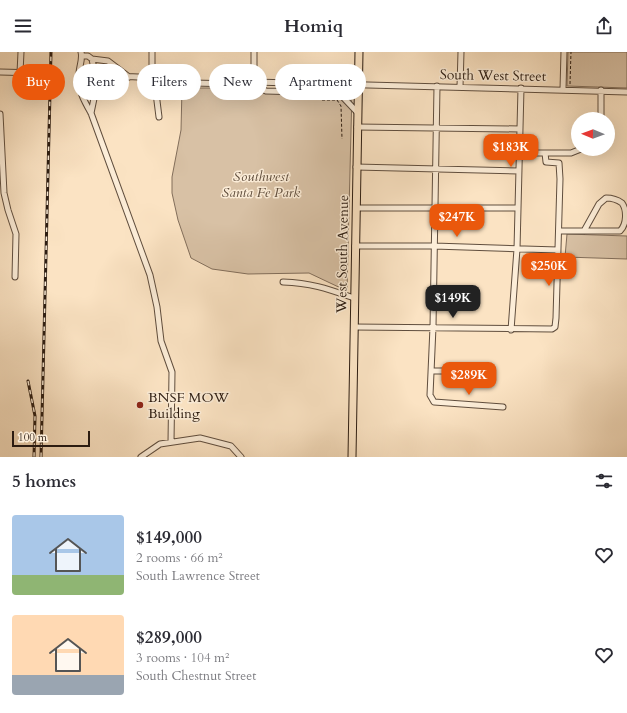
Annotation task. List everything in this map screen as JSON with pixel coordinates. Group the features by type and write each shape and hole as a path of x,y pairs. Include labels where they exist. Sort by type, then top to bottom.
{"main road":[{"name":"West South Avenue","path":"359,52 359,64"},
{"name":"West South Avenue","path":"352,457 357,100"}],"street":[{"path":"20,64 21,52"},
{"path":"152,52 152,64"},
{"path":"254,52 254,64"},
{"path":"460,86 461,52"},
{"path":"563,89 564,52"},
{"path":"112,64 108,61 92,59 81,54 79,74 81,95 92,113 150,275 157,307 160,341 172,372 171,442"},
{"path":"92,59 93,64"},
{"path":"0,72 12,72"},
{"name":"South West Street","path":"129,77 137,77"},
{"name":"South West Street","path":"366,84 601,90 627,92"},
{"path":"437,86 433,327 430,395 434,402 503,407"},
{"path":"511,330 517,249 521,88"},
{"path":"601,90 601,112"},
{"path":"267,91 339,93 357,112"},
{"path":"92,113 94,100"},
{"path":"157,100 159,117"},
{"path":"0,114 4,194 16,234 16,276"},
{"path":"357,127 520,129"},
{"path":"520,153 571,153"},
{"path":"354,327 433,327 511,330 552,329 555,327 560,179 559,163 546,162 545,153"},
{"path":"356,167 519,171"},
{"path":"559,231 620,230 626,222 626,210 622,204 612,198 606,198 599,204 584,230"},
{"path":"356,208 518,208"},
{"path":"355,246 434,246 558,250"},
{"path":"283,282 302,282 354,298"},
{"path":"431,372 474,371"},
{"path":"141,457 160,444 200,438 231,446 241,457"}],"path":[{"path":"570,84 571,52"},
{"path":"337,100 341,106 342,139"}],"green space":[{"path":"568,52 627,52 627,88 567,86"},
{"name":"Southwest Santa Fe Park","path":"201,88 209,88 209,100 267,100 267,88 275,89 275,100 352,100 347,291 309,273 248,274 212,269 191,258 178,220 172,193 172,177 181,130 182,100 201,100"},
{"path":"567,234 627,236 627,259 565,257"}],"railway":[{"path":"41,457 51,52"},
{"path":"28,381 35,416 34,457"}],"place":[{"name":"BNSF MOW Building","path":"140,405"}]}
